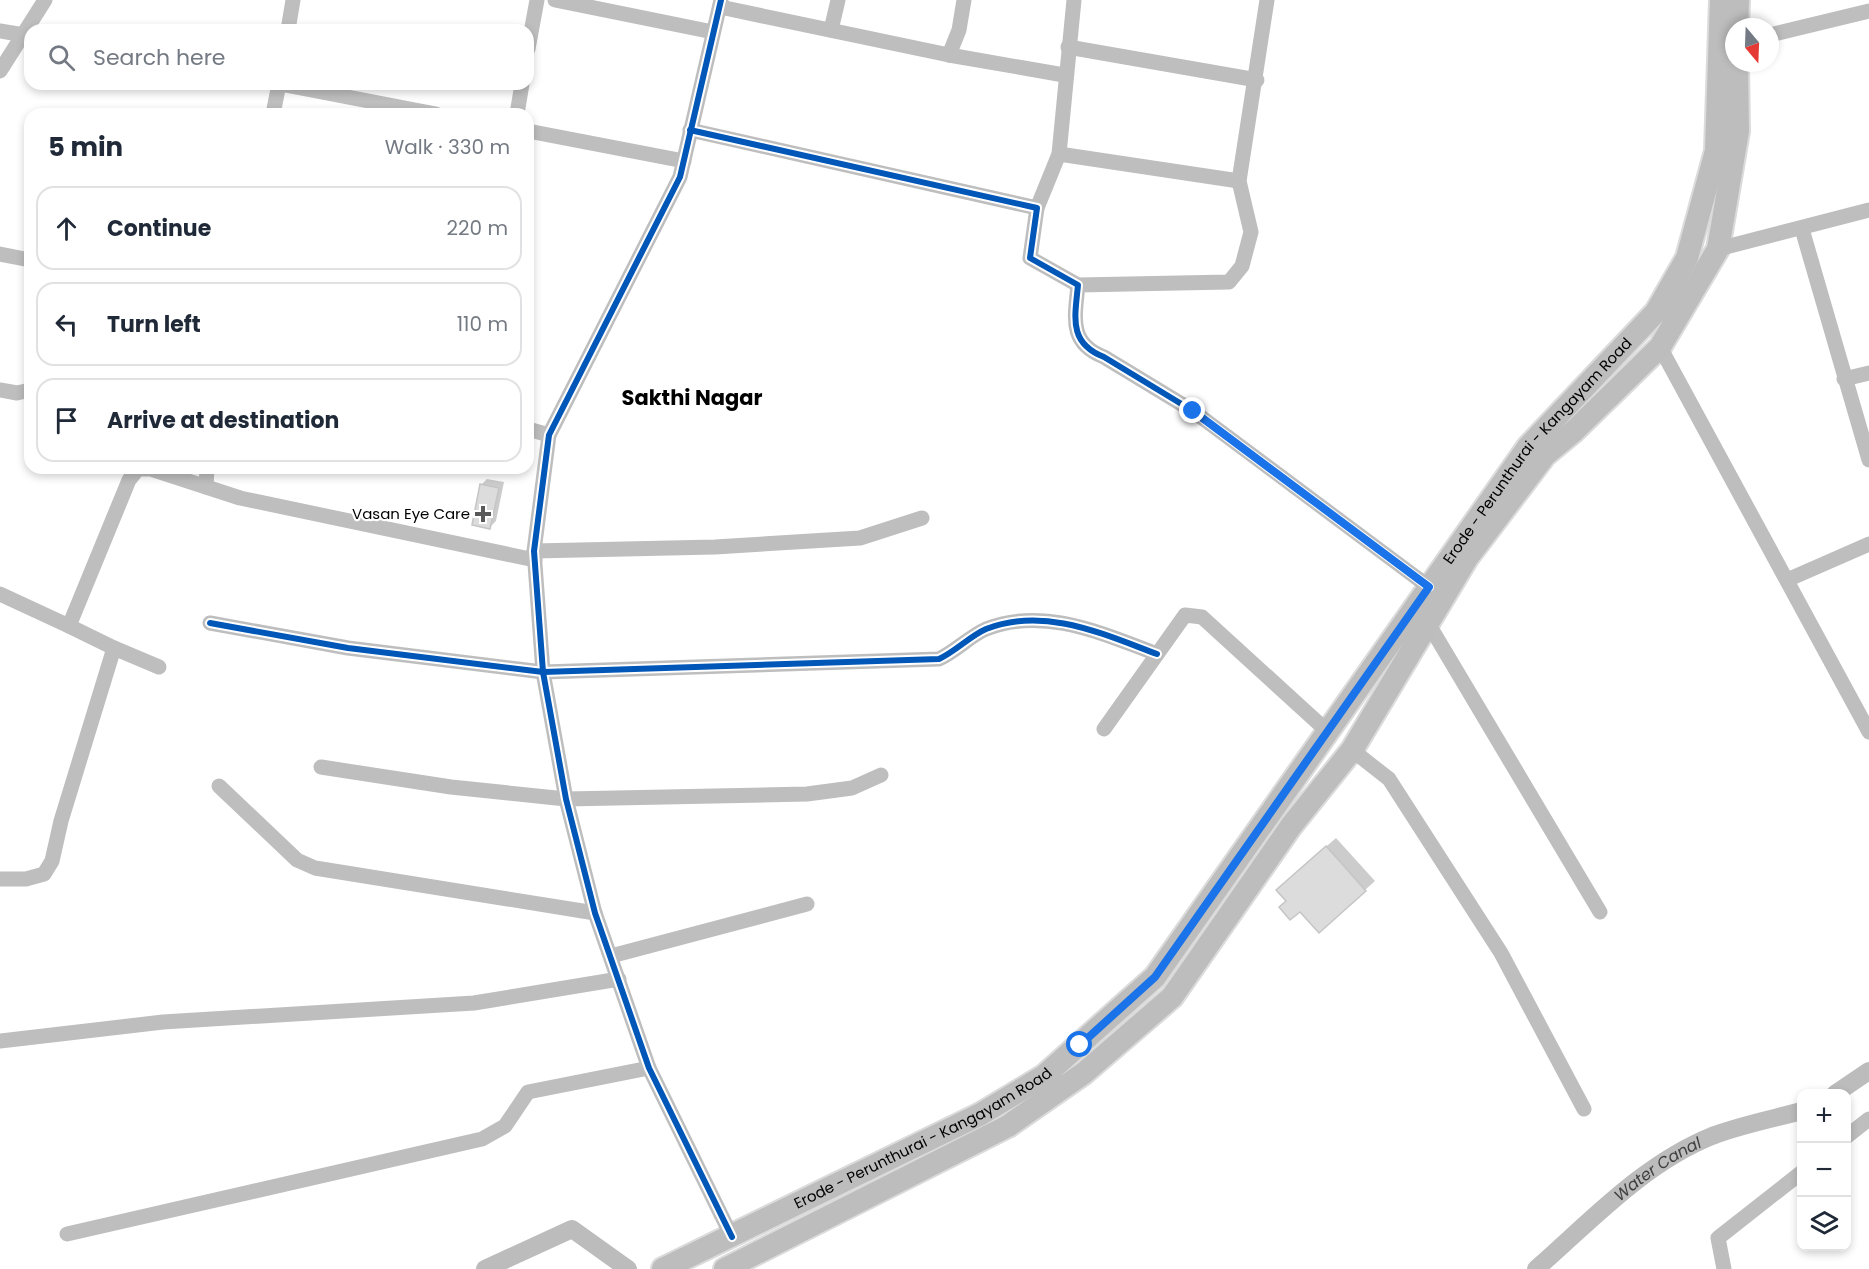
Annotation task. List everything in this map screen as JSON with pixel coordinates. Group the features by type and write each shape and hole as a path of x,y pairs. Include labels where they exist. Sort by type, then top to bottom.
{"main road":[{"name":"Erode - Perunthurai - Kangayam Road","path":"1721,0 1725,26"},
{"path":"1737,18 1738,0"},
{"name":"Erode - Perunthurai - Kangayam Road","path":"663,1269 981,1114 1044,1077 1155,977 1528,447 1656,312 1687,258 1716,151 1725,72"},
{"name":"Erode - Perunthurai - Kangayam Road","path":"725,1269 1008,1126 1084,1073 1172,997 1291,826 1352,750 1467,558 1545,455 1574,431 1660,347 1718,249 1738,131 1737,72"},
{"path":"1133,997 1150,1016"}],"street":[{"path":"32,24 45,0"},
{"path":"289,24 293,0"},
{"path":"533,24 537,0"},
{"path":"555,0 713,32"},
{"path":"831,30 838,0"},
{"path":"949,55 959,30 964,0"},
{"path":"1074,0 1064,75 1059,154 1037,208 1030,258 1078,285 1229,282 1242,266 1251,232 1239,181 1257,80 1267,0"},
{"path":"732,1237 649,1068 596,913 566,799 543,672 534,556 549,435 680,177 721,3 831,30 949,55 1064,75"},
{"path":"1779,33 1869,11"},
{"path":"0,31 24,36"},
{"path":"0,71 24,39"},
{"path":"1068,47 1257,80"},
{"path":"274,108 279,90"},
{"path":"305,90 382,108"},
{"path":"518,108 521,90"},
{"path":"690,130 1037,208"},
{"path":"534,133 684,161"},
{"path":"1059,154 1239,181"},
{"path":"1718,249 1869,210"},
{"path":"1802,229 1869,460"},
{"path":"0,254 24,259"},
{"path":"1078,285 1074,324 1079,339 1090,352 1104,357 1193,411 1429,587"},
{"path":"1660,347 1869,732"},
{"path":"1844,379 1869,373"},
{"path":"0,390 17,393 24,391"},
{"path":"534,431 549,435"},
{"path":"69,626 129,480 134,474"},
{"path":"166,474 240,498 534,556 860,538 922,518"},
{"path":"206,487 207,474"},
{"path":"1787,580 1869,544"},
{"path":"0,594 159,667"},
{"path":"1104,729 1185,615 1202,617 1327,731"},
{"path":"210,623 348,648 543,672 939,659 957,650 984,630 1015,621 1066,622 1157,654"},
{"path":"1428,622 1600,912"},
{"path":"0,879 26,879 44,874 52,861 61,821 114,648"},
{"path":"1352,750 1389,779 1501,953 1584,1108"},
{"path":"321,767 451,787 566,799 807,794 852,788 881,775"},
{"path":"219,786 297,860 315,868 596,913"},
{"path":"610,956 807,904"},
{"path":"0,1041 163,1022 474,1003 619,979"},
{"path":"67,1234 482,1139 505,1126 528,1092 649,1068"},
{"path":"1851,1133 1869,1119"},
{"path":"1724,1269 1718,1238 1797,1176"}],"building":[{"path":"480,484 499,488 490,529 472,525"},
{"path":"1326,846 1366,891 1319,933 1300,912 1290,920 1279,907 1286,901 1276,890"}],"waterway":[{"name":"Water Canal","path":"1842,1089 1869,1071"},
{"name":"Water Canal","path":"1536,1269 1619,1195 1663,1162 1712,1136 1797,1112"},
{"name":"Water Canal","path":"485,1269 572,1229 628,1269"}],"cycle path":[{"path":"721,0 680,177 549,435 534,551 543,672 566,799 595,913 649,1068 732,1237"},
{"path":"690,130 1037,208 1030,258 1078,285 1076,328 1084,344 1193,411 1429,587"},
{"path":"210,623 348,648 543,672 939,659 986,629 1030,620 1073,625 1157,654"}],"place":[{"name":"Vasan Eye Care","path":"483,514"}],"district":[{"name":"Sakthi Nagar","path":"692,398"}],"route":[{"path":"1080,1045 1155,977 1429,587 1193,411"}]}
